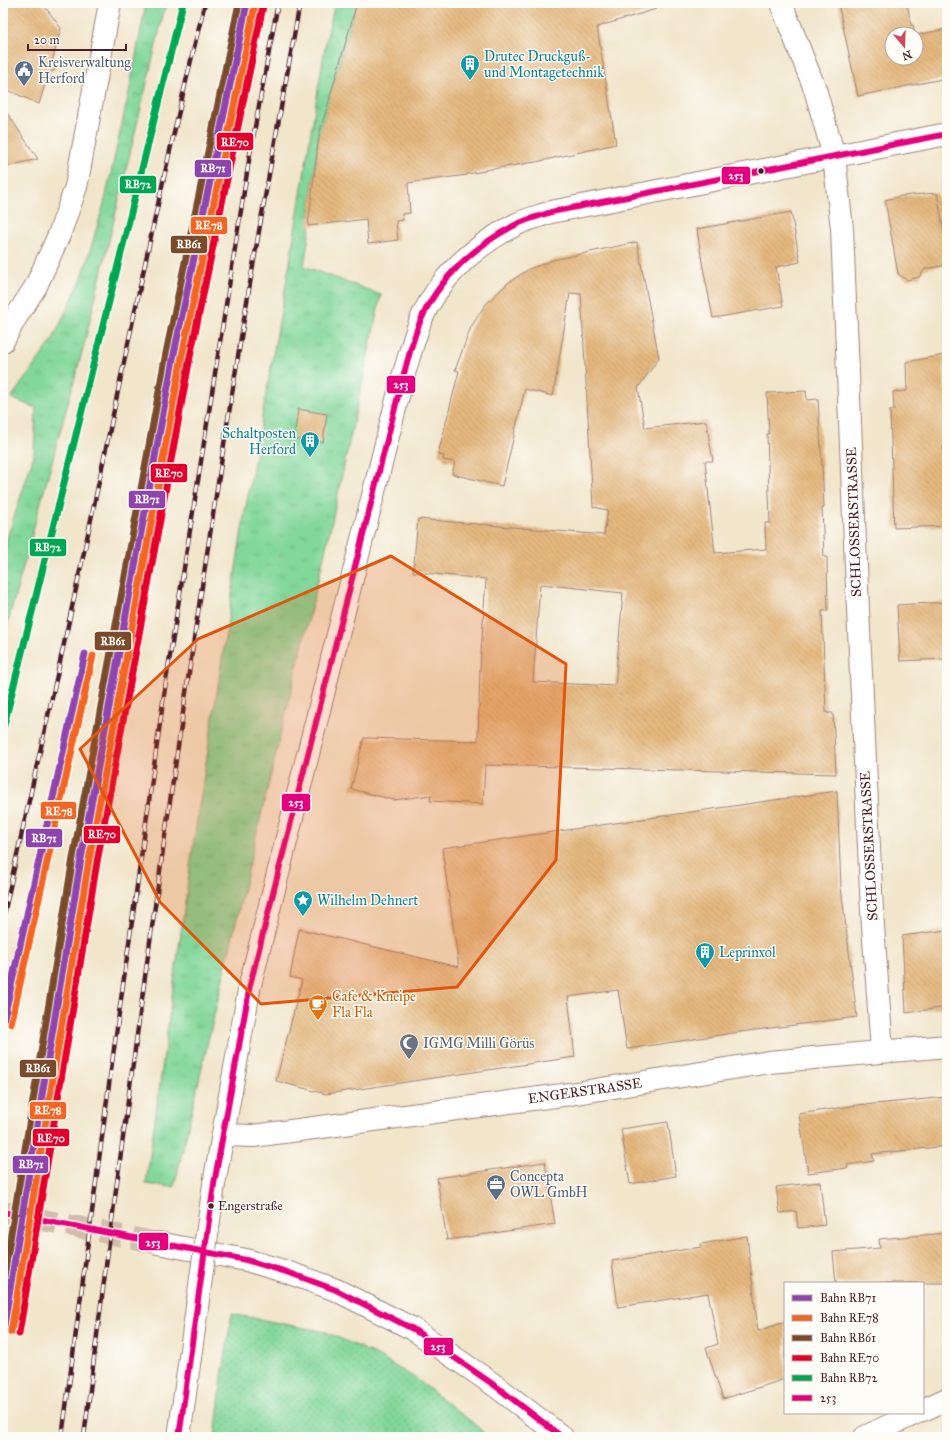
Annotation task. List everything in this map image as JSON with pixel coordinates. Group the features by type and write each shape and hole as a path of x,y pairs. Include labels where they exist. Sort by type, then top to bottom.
{"main road":[{"path":"3,341 9,323 36,286 60,235 76,187 110,3"},
{"name":"SCHLOSSERSTRASSE","path":"780,3 815,89 834,156 842,229 871,904 882,1051"},
{"path":"179,1437 214,1184 250,985 402,380 421,321 432,299 447,277 471,254 489,240 518,224 551,212 947,134"},
{"name":"ENGERSTRASSE","path":"223,1135 253,1136 570,1094 769,1062 947,1046"},
{"path":"158,1243 246,1260 286,1272 336,1290 413,1330 497,1387 552,1433"},
{"path":"924,1410 947,1399"},
{"path":"866,1437 914,1414"}],"highlighted area":[{"path":"391,556 566,664 556,860 457,987 261,1004 160,902 80,749 198,639"}],"green space":[{"path":"146,3 166,3 85,341 3,640 3,551 34,455 36,408 11,398 52,341 82,278 105,200 129,92"},
{"path":"335,3 357,3 319,135 309,216 311,223 304,266 381,295 329,535 257,832 174,1187 146,1184 191,860 243,523 290,261 326,41"},
{"path":"232,1314 326,1332 372,1353 415,1378 478,1427 488,1437 215,1437 222,1376"}],"building":[{"name":"Kreisverwaltung Herford","path":"3,3 42,3 61,28 52,62 57,68 48,74 39,104 3,88"},
{"name":"Drutec Druckguß- und Montagetechnik","path":"357,3 655,3 656,9 597,27 616,144 536,162 485,170 467,175 408,183 410,213 402,214 403,220 396,221 398,240 368,244 366,219 308,226 319,135"},
{"path":"838,3 907,3 911,25 913,26 884,26 884,66 924,66 924,33 947,29 947,78 858,96"},
{"path":"3,107 38,159 3,167"},
{"path":"937,193 947,250 947,265 925,269 919,277 907,280 898,274 885,200 901,196"},
{"path":"791,212 800,262 776,267 783,306 713,318 697,229"},
{"path":"637,242 659,358 638,388 645,428 706,421 713,461 705,461 715,553 766,549 765,523 770,523 767,393 806,391 807,400 818,399 824,508 822,508 824,557 827,557 828,611 822,611 826,713 833,713 836,774 485,765 483,804 430,801 431,795 394,800 351,789 364,738 478,741 480,668 486,579 413,572 418,519 604,535 608,510 593,507 581,294 570,293 553,396 525,389 502,486 452,474 455,462 443,460 444,456 438,454 459,371 455,370 471,327 485,305 508,283 529,269 553,260","holes":["540,584 623,593 615,686 533,682"]},
{"path":"944,355 945,391 947,391 947,446 943,446 946,526 894,528 890,410 894,410 893,392 907,391 906,362"},
{"path":"298,409 327,414 323,442 294,439"},
{"path":"947,602 947,659 900,661 897,605"},
{"path":"837,791 841,887 857,1017 740,1032 627,1049 618,990 568,997 575,1057 326,1094 276,1081 302,980 290,977 299,929 459,967 442,848"},
{"path":"947,930 947,1007 906,1013 902,936"},
{"path":"947,1097 947,1146 872,1154 874,1161 847,1165 848,1168 808,1173 799,1114 865,1104"},
{"path":"668,1122 676,1176 630,1184 621,1129"},
{"name":"Concepta OWL GmbH","path":"545,1162 555,1224 447,1240 437,1178"},
{"path":"820,1182 825,1225 798,1228 796,1211 780,1213 776,1187"},
{"path":"947,1233 947,1283 836,1282 833,1252 880,1248 879,1239"},
{"path":"747,1236 758,1331 784,1322 784,1379 723,1399 706,1348 718,1344 708,1293 618,1307 612,1261 701,1247 701,1244"}],"tunnel":[{"path":"3,1212 158,1243"}],"railway":[{"path":"3,919 75,595 136,305 190,63 205,3"},
{"path":"62,1437 110,1077 166,681 250,154 278,3"},
{"path":"84,1437 137,1036 215,502 251,278 300,3"}],"rail line":[{"name":"RB72","path":"3,729 183,3"},
{"name":"RB61","path":"3,1282 73,858 166,353 239,3"},
{"name":"RB71","path":"3,1331 81,859 174,354 247,3"},
{"name":"RE78","path":"11,1332 89,860 182,356 255,5"},
{"name":"RE70","path":"19,1334 97,862 190,357 263,6"},
{"name":"RB71","path":"3,1022 85,654"},
{"name":"RE78","path":"11,1024 93,656"}],"transit line":[{"name":"253","path":"179,1437 214,1184 250,985 402,380 415,336 428,306 448,278 473,253 502,232 529,219 551,212 947,134"},
{"name":"253","path":"3,1212 246,1260 287,1272 336,1290 413,1329 497,1387 562,1437"}],"place":[{"name":"Drutec Druckguß- und Montagetechnik","path":"470,81"},
{"name":"Kreisverwaltung Herford","path":"24,87"},
{"name":"Schaltposten Herford","path":"310,458"},
{"name":"Wilhelm Dehnert","path":"303,917"},
{"name":"Leprinxol","path":"705,969"},
{"name":"Cafe & Kneipe Fla Fla","path":"318,1021"},
{"name":"IGMG Milli Görüs","path":"409,1060"},
{"name":"Concepta OWL GmbH","path":"496,1201"},
{"name":"Engerstraße","path":"211,1206"}]}
